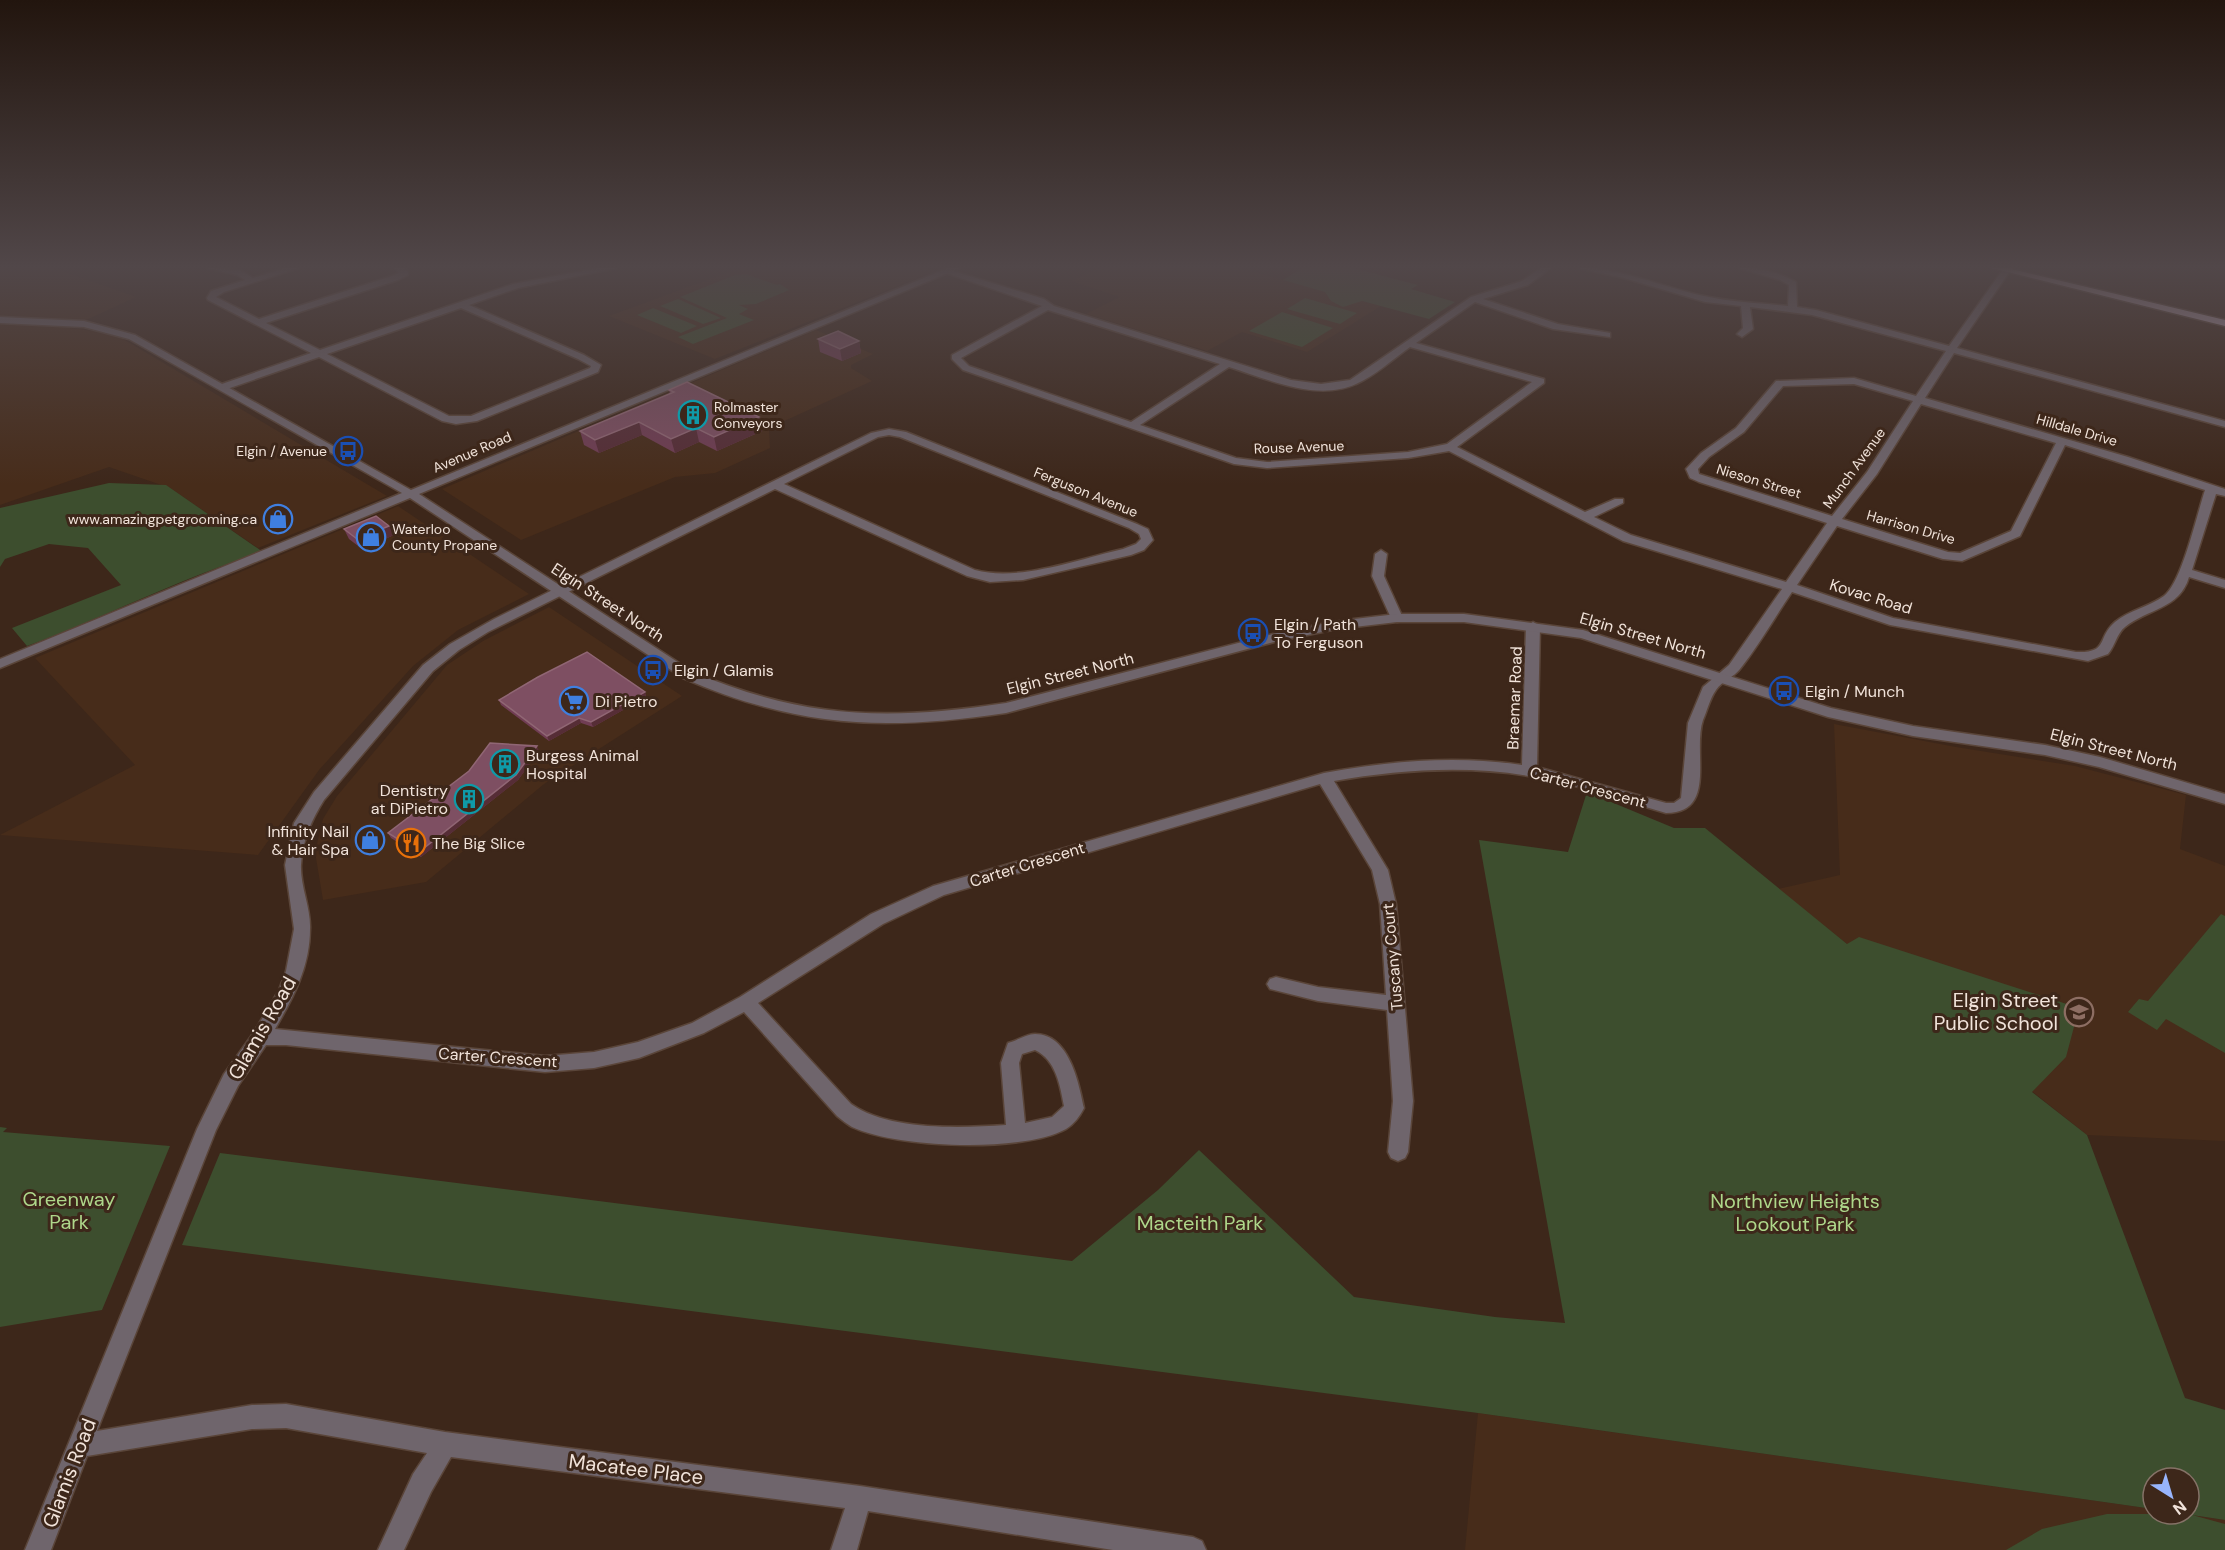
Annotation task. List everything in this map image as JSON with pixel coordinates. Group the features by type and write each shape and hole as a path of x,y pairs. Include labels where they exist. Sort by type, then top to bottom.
{"street":[{"name":"Elgin Street North","path":"138,340 411,494 688,675 713,687 765,705 803,713 859,720 917,720 1006,708 1277,637 1337,625 1397,618 1464,618 1583,634 1848,717 1913,730 2045,750 2100,762 2225,799"},
{"path":"294,340 446,419 456,421 473,419 595,370 596,364 543,340"},
{"path":"223,387 355,340"},
{"name":"Avenue Road","path":"0,664 782,340"},
{"name":"Rouse Avenue","path":"985,340 955,357 966,368 1234,461 1267,465 1408,455 1450,447 1540,381 1410,344"},
{"path":"1154,340 1288,382 1310,387 1331,388 1353,382 1415,340"},
{"path":"1921,340 2225,424"},
{"name":"Munch Avenue","path":"1721,677 1734,668 1834,521 1871,474 1958,340"},
{"path":"1133,425 1227,364"},
{"name":"Nieson Street","path":"1834,521 1703,480 1694,476 1692,469 1705,455 1740,430 1783,382 1854,381 1919,399"},
{"name":"Hilldale Drive","path":"1919,399 2124,459 2225,493"},
{"name":"Ferguson Avenue","path":"559,591 875,435 889,432 902,434 1133,526 1144,532 1148,540 1140,547 1127,552 1023,576 1005,578 979,576 865,527 776,485"},
{"name":"Harrison Drive","path":"1834,521 1947,556 1962,556 2016,533 2062,441"},
{"name":"Kovac Road","path":"1450,447 1627,538 1790,587 1890,621 2089,657 2105,650 2115,627 2126,619 2157,607 2175,595 2185,572 2211,490"},
{"path":"1584,517 1619,501"},
{"path":"1381,554 1378,576 1397,618"},
{"path":"2185,572 2225,584"},
{"name":"Glamis Road","path":"38,1550 207,1129 231,1080 261,1037 287,992 300,950 302,929 293,865 302,823 319,796 442,654 464,639 559,591"},
{"name":"Braemar Road","path":"1529,771 1533,626"},
{"name":"Carter Crescent","path":"261,1037 286,1037 545,1064 594,1060 639,1050 698,1028 746,1002 877,919 939,890 1324,778 1369,770 1415,764 1461,764 1529,771 1573,780 1666,808 1677,808 1688,801 1691,789 1697,714 1710,687 1721,677"},
{"name":"Tuscany Court","path":"1324,778 1380,870 1388,904 1403,1101 1398,1152"},
{"path":"1276,984 1318,994 1396,1004"},
{"path":"746,1002 844,1110 862,1122 914,1131 978,1136 1016,1134 1056,1125 1068,1117 1074,1108 1072,1096 1055,1053 1035,1042 1015,1049 1010,1063 1016,1134"},
{"name":"Macatee Place","path":"79,1446 252,1417 286,1416 445,1444 860,1498 1193,1550"},
{"path":"391,1550 422,1483 445,1444"},
{"path":"844,1550 860,1498"}],"shaded area":[{"path":"0,340 125,340 387,496 258,548 170,488 109,467 0,505"},
{"path":"669,340 762,340 715,359"},
{"path":"792,340 841,340 873,354 851,365 851,368 872,381 769,428 770,448 715,473 675,477 521,540 442,489"},
{"path":"1172,340 1227,340 1207,351"},
{"path":"1269,340 1326,340 1307,352"},
{"path":"398,506 529,594 458,630 413,666 319,770 258,855 0,835 135,765 35,658"},
{"path":"549,607 682,696 544,784 426,882 323,900 315,852 323,819 337,796 447,665 483,641"},
{"name":"Elgin Street Public School","path":"1834,724 2075,766 2186,795 2180,849 2225,866 2225,1141 2087,1135 1778,889 1840,875"},
{"path":"1478,1413 2141,1507 2141,1526 2201,1526 2201,1516 2225,1520 2225,1550 1465,1550"}],"green space":[{"path":"685,340 702,340 693,344"},
{"path":"1280,340 1313,340 1302,347"},
{"path":"109,483 166,485 263,552 203,573 27,646 12,628 121,585 88,548 49,544 5,559 0,567 0,508"},
{"name":"Northview Heights Lookout Park","path":"1587,792 1674,828 1705,828 1847,944 1859,937 2079,1008 2066,1057 2032,1092 2087,1135 2185,1398 2225,1410 2225,1520 2201,1516 2201,1466 2141,1466 2141,1507 1478,1413 182,1245 220,1153 1072,1261 1158,1190 1199,1150 1354,1297 1495,1317 1565,1323 1479,840 1568,852"},
{"path":"2221,914 2225,916 2225,1053 2166,1019 2157,1030 2128,1012 2139,999 2148,1001"},
{"name":"Greenway Park","path":"0,1127 7,1128 3,1132 170,1146 102,1310 0,1327"},
{"name":"Northview Heights Lookout Park","path":"2107,1514 2141,1514 2141,1526 2201,1526 2201,1517 2225,1524 2225,1550 2006,1550 2042,1529"}],"building":[{"path":"821,340 859,341 840,349"},
{"path":"687,382 759,417 714,437 696,428 671,439 639,422 595,440 580,431 674,392 669,390"},
{"path":"376,516 389,526 357,539 344,529"},
{"name":"Di Pietro","path":"587,652 645,692 591,722 579,718 547,736 499,700 538,677"},
{"path":"490,743 537,746 516,775 419,852 388,833 469,771"}],"place":[{"name":"Rolmaster Conveyors","path":"693,415"},
{"name":"Elgin / Avenue","path":"348,451"},
{"name":"www.amazingpetgrooming.ca","path":"278,519"},
{"name":"Waterloo County Propane","path":"371,537"},
{"name":"Elgin / Path To Ferguson","path":"1253,633"},
{"name":"Elgin / Glamis","path":"653,670"},
{"name":"Elgin / Munch","path":"1784,691"},
{"name":"Di Pietro","path":"574,701"},
{"name":"Burgess Animal Hospital","path":"505,764"},
{"name":"Dentistry at DiPietro","path":"469,799"},
{"name":"Infinity Nail & Hair Spa","path":"370,840"},
{"name":"The Big Slice","path":"411,843"},
{"name":"Elgin Street Public School","path":"2079,1012"}],"park label":[{"name":"Macteith Park","path":"1200,1223"}]}
